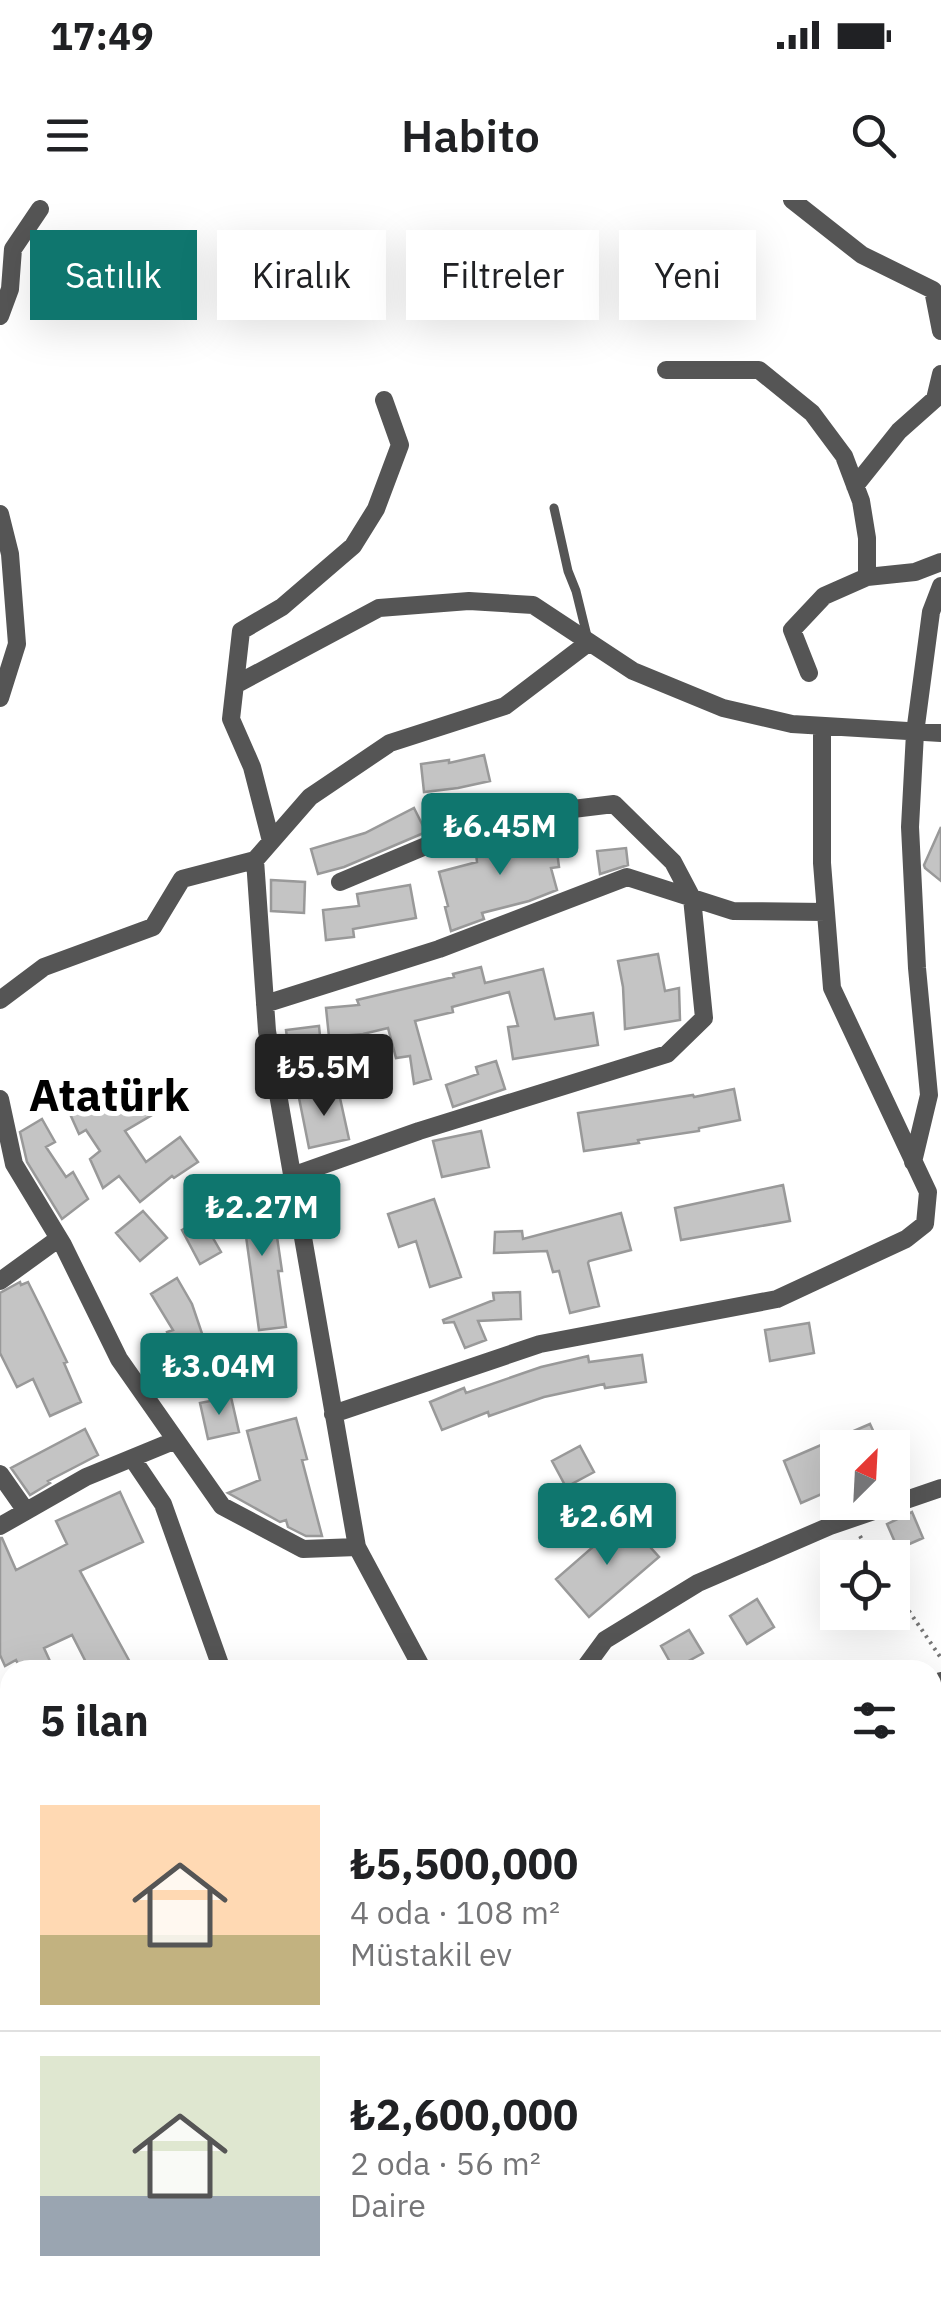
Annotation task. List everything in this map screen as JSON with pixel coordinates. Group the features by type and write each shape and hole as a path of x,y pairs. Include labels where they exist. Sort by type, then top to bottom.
{"street":[{"path":"792,200 862,255 932,290 941,331"},
{"path":"0,316 10,289 13,250 40,209"},
{"path":"666,370 759,370 812,413 844,456 856,486 867,538 867,577"},
{"path":"856,486 899,431 935,399 941,374"},
{"path":"271,842 252,767 231,719 241,631 282,607 353,546 376,509 400,444 384,400"},
{"path":"0,514 10,554 17,644 0,698"},
{"path":"809,673 792,630 824,596 867,577 915,572 941,562"},
{"path":"913,1162 928,1095 916,968 910,827 916,733 931,612 941,586"},
{"path":"235,685 379,608 469,601 533,605 633,672 723,708 792,724 941,733"},
{"path":"0,1000 44,967 152,926 182,879 255,860 310,797 390,744 505,706 588,643"},
{"path":"333,1414 540,1344 777,1299 906,1239 925,1224 935,1199 913,1162 832,988 822,863 822,726"},
{"path":"292,1176 668,1054 704,1018 692,898 673,862 614,804 490,819 340,882"},
{"path":"255,860 267,1031 356,1547 418,1660"},
{"path":"265,1004 439,949 627,877 734,911 826,912"},
{"path":"0,1099 14,1164 58,1238 119,1359 222,1506 304,1549 356,1547"},
{"path":"0,1281 58,1238"},
{"path":"0,1526 86,1477 176,1440"},
{"path":"132,1458 163,1504 218,1660"},
{"path":"0,1474 26,1511"},
{"path":"590,1660 605,1640 698,1583 830,1526 941,1488"}],"lane":[{"path":"554,508 588,643"}],"path":[{"path":"910,1612 941,1658"}],"building":[{"path":"484,755 490,781 424,792 421,764"},
{"path":"414,808 426,832 318,874 311,849 365,833"},
{"path":"941,827 941,881 924,865"},
{"path":"555,835 559,867 551,868 557,890 482,913 484,919 451,931 439,872 477,862 475,845"},
{"path":"626,848 628,865 600,874 597,851"},
{"path":"271,880 305,882 304,913 271,911"},
{"path":"410,885 416,918 353,929 354,937 326,940 323,910 359,906 357,894"},
{"path":"658,954 665,991 679,988 680,1020 625,1029 618,961"},
{"path":"481,967 485,983 543,969 555,1019 593,1013 598,1045 513,1059 508,1027 518,1026 509,992 415,1021 431,1079 414,1084 410,1056 396,1058 388,1028 329,1037 326,1008 359,1005 357,1000"},
{"path":"319,1026 323,1065 291,1069 286,1030"},
{"path":"496,1061 505,1089 453,1107 446,1085 478,1074 476,1067"},
{"path":"137,1089 152,1115 125,1131 146,1162 180,1137 198,1162 172,1176 140,1202 119,1176 103,1188 90,1159 100,1151 86,1130 79,1134 66,1105 92,1093 100,1111"},
{"path":"338,1089 349,1139 309,1148 299,1098"},
{"path":"734,1089 740,1120 584,1151 578,1113"},
{"path":"42,1119 55,1142 46,1147 66,1177 73,1172 88,1199 62,1219 27,1162 20,1132"},
{"path":"481,1131 489,1167 442,1177 433,1141"},
{"path":"783,1185 790,1221 681,1240 675,1208"},
{"path":"254,1186 276,1230 286,1327 259,1330 245,1229 230,1197"},
{"path":"434,1199 461,1277 430,1287 416,1241 399,1247 388,1214"},
{"path":"143,1211 167,1238 140,1261 116,1233"},
{"path":"621,1213 631,1250 588,1263 599,1306 570,1313 559,1271 553,1272 547,1251 494,1253 495,1232 522,1231 523,1239"},
{"path":"202,1219 221,1252 200,1264 182,1230"},
{"path":"177,1278 192,1304 211,1360 181,1371 167,1332 173,1330 151,1294"},
{"path":"28,1282 67,1362 64,1363 81,1402 50,1416 33,1379 17,1387 0,1353 0,1293"},
{"path":"520,1292 521,1319 478,1321 486,1340 465,1348 454,1322 444,1323 443,1320 494,1300 493,1293"},
{"path":"809,1323 814,1353 770,1361 765,1330"},
{"path":"642,1355 646,1382 605,1388 604,1384 544,1397 442,1430 430,1402 464,1388 466,1393 541,1367 588,1356 589,1362"},
{"path":"231,1397 239,1432 208,1439 200,1403"},
{"path":"296,1418 307,1459 302,1460 322,1536 306,1536 288,1527 286,1520 280,1522 228,1493 260,1480 247,1431"},
{"path":"85,1429 98,1455 30,1495 11,1468"},
{"path":"580,1446 594,1472 566,1487 552,1461"},
{"path":"820,1446 820,1495 801,1503 784,1461"},
{"path":"120,1492 143,1542 80,1571 129,1660 85,1660 72,1635 44,1648 49,1660 2,1660 0,1538 16,1570 67,1544 56,1521"},
{"path":"910,1513 923,1538 910,1544 910,1540 894,1540 887,1524 910,1520"},
{"path":"625,1519 659,1557 589,1617 556,1579"},
{"path":"757,1599 774,1627 747,1644 730,1616"},
{"path":"689,1630 703,1653 690,1660 669,1660 661,1646"}],"district":[{"name":"Atatürk","path":"109,1094"}]}
